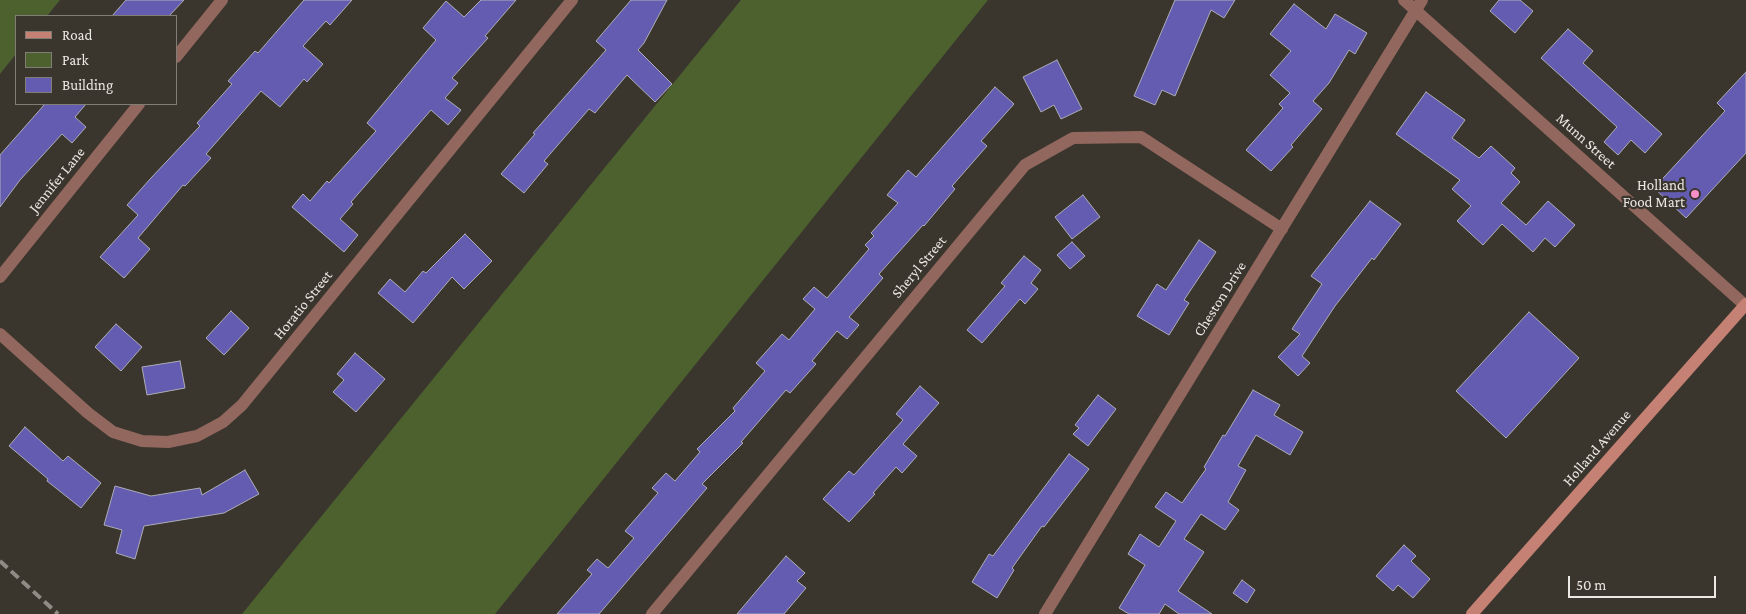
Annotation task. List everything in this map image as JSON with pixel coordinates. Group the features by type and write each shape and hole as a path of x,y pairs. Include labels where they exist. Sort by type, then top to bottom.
{"main road":[{"name":"Holland Avenue","path":"1472,614 1746,305"}],"street":[{"path":"178,55 222,0"},
{"name":"Horatio Street","path":"0,334 88,413 113,432 142,441 168,442 196,436 223,422 242,405 572,0"},
{"name":"Munn Street","path":"1404,0 1418,5 1746,305"},
{"name":"Cheston Drive","path":"1045,614 1418,5"},
{"name":"Jennifer Lane","path":"0,277 138,105"},
{"name":"Sheryl Street","path":"652,614 1025,165 1072,138 1141,137 1282,229"}],"green space":[{"path":"0,0 60,0 48,15 15,15 15,55 0,74"},
{"path":"741,0 988,0 495,614 242,614"}],"building":[{"path":"126,0 184,0 170,15 113,15"},
{"path":"304,0 352,0 330,25 326,21 303,46 323,64 307,82 304,79 280,107 261,91 206,154 211,158 185,186 183,185 138,238 150,249 124,278 100,257 138,215 127,205 200,126 197,123 232,84 228,81 255,51 258,53"},
{"path":"481,0 516,0 485,36 488,38 452,78 458,83 445,98 461,110 448,125 431,110 351,202 353,204 340,219 358,235 344,252 292,207 303,194 310,201 376,131 367,123 436,40 423,28 446,1 464,17"},
{"path":"631,0 667,0 644,43 638,50 672,84 655,102 627,75 595,113 589,109 544,161 548,164 524,193 501,174 535,134 533,133 606,50 596,41"},
{"path":"1175,0 1235,0 1224,18 1211,10 1175,96 1162,90 1155,105 1134,96"},
{"path":"1499,0 1520,0 1533,11 1515,33 1490,11"},
{"path":"1294,4 1326,29 1335,14 1367,33 1355,54 1349,50 1329,83 1313,101 1322,109 1291,145 1293,147 1271,171 1246,150 1283,108 1279,104 1290,93 1270,75 1291,51 1270,34"},
{"path":"1568,29 1593,51 1583,63 1662,134 1645,153 1631,140 1618,155 1604,142 1617,127 1541,58"},
{"path":"1057,60 1082,109 1061,119 1054,105 1041,112 1023,77"},
{"path":"1746,72 1746,153 1686,218 1654,188 1725,111 1717,103"},
{"path":"995,87 1014,104 981,141 987,146 952,186 955,189 924,226 879,274 883,278 849,317 859,325 847,339 837,331 812,361 816,364 790,393 786,390 741,442 743,443 702,484 707,488 599,614 557,614 592,574 587,570 597,559 608,568 634,538 625,531 658,493 652,488 666,473 675,481 700,452 697,449 735,411 733,408 765,371 756,363 782,334 789,340 815,309 803,299 814,287 827,298 869,249 865,245 874,236 871,233 898,203 887,195 908,170 916,177"},
{"path":"1426,92 1465,120 1452,138 1479,158 1491,146 1515,168 1511,173 1520,182 1501,203 1526,225 1548,201 1575,225 1555,247 1545,238 1533,252 1502,224 1483,245 1457,221 1471,206 1452,189 1460,180 1396,134"},
{"path":"44,105 85,105 75,117 86,127 72,143 62,134 20,180 0,207 0,155"},
{"path":"1083,195 1100,217 1072,239 1055,217"},
{"path":"1370,201 1401,224 1374,260 1372,258 1335,306 1302,356 1310,363 1298,376 1278,357 1300,334 1292,329 1322,284 1311,276"},
{"path":"465,234 492,261 464,289 452,277 413,323 378,293 390,279 405,292 423,271 426,273"},
{"path":"1199,240 1216,252 1184,300 1189,303 1169,335 1137,316 1157,284 1166,290"},
{"path":"1072,242 1085,256 1070,269 1057,255"},
{"path":"1024,256 1041,270 1031,283 1038,289 1025,304 1020,299 982,343 967,330 1005,286 1001,283"},
{"path":"231,311 249,328 224,355 206,338"},
{"path":"1529,312 1579,358 1506,438 1456,391"},
{"path":"116,324 142,347 121,371 95,347"},
{"path":"355,353 385,379 356,412 333,392 344,380 337,374"},
{"path":"180,361 185,388 147,395 142,367"},
{"path":"920,386 939,403 903,444 917,456 902,473 896,467 873,493 875,494 849,522 823,499 849,471 854,475 903,420 896,414"},
{"path":"1253,390 1280,405 1274,415 1303,432 1290,455 1256,435 1238,466 1246,470 1228,502 1239,510 1225,530 1201,514 1184,539 1204,552 1178,591 1212,614 1179,614 1165,604 1159,614 1129,614 1119,608 1145,565 1128,554 1140,534 1159,547 1176,521 1155,507 1166,492 1182,503 1206,469 1204,467 1223,435 1225,436"},
{"path":"1098,395 1116,409 1088,446 1073,434 1079,428 1075,425"},
{"path":"25,427 63,461 68,456 101,483 81,508 47,481 48,479 9,446"},
{"path":"1069,454 1089,469 1044,527 1042,526 1012,568 1014,570 997,598 972,582 989,554 993,556"},
{"path":"245,470 259,494 224,513 144,526 135,559 116,553 122,530 104,525 115,486 151,496 200,488 202,495"},
{"path":"1404,545 1416,556 1411,561 1430,579 1413,598 1398,585 1393,591 1376,576"},
{"path":"786,556 805,573 797,581 806,588 784,614 737,614"},
{"path":"1242,580 1255,590 1247,603 1233,593"}],"railway":[{"path":"0,561 58,614"}],"place":[{"name":"Holland Food Mart","path":"1695,194"}]}
